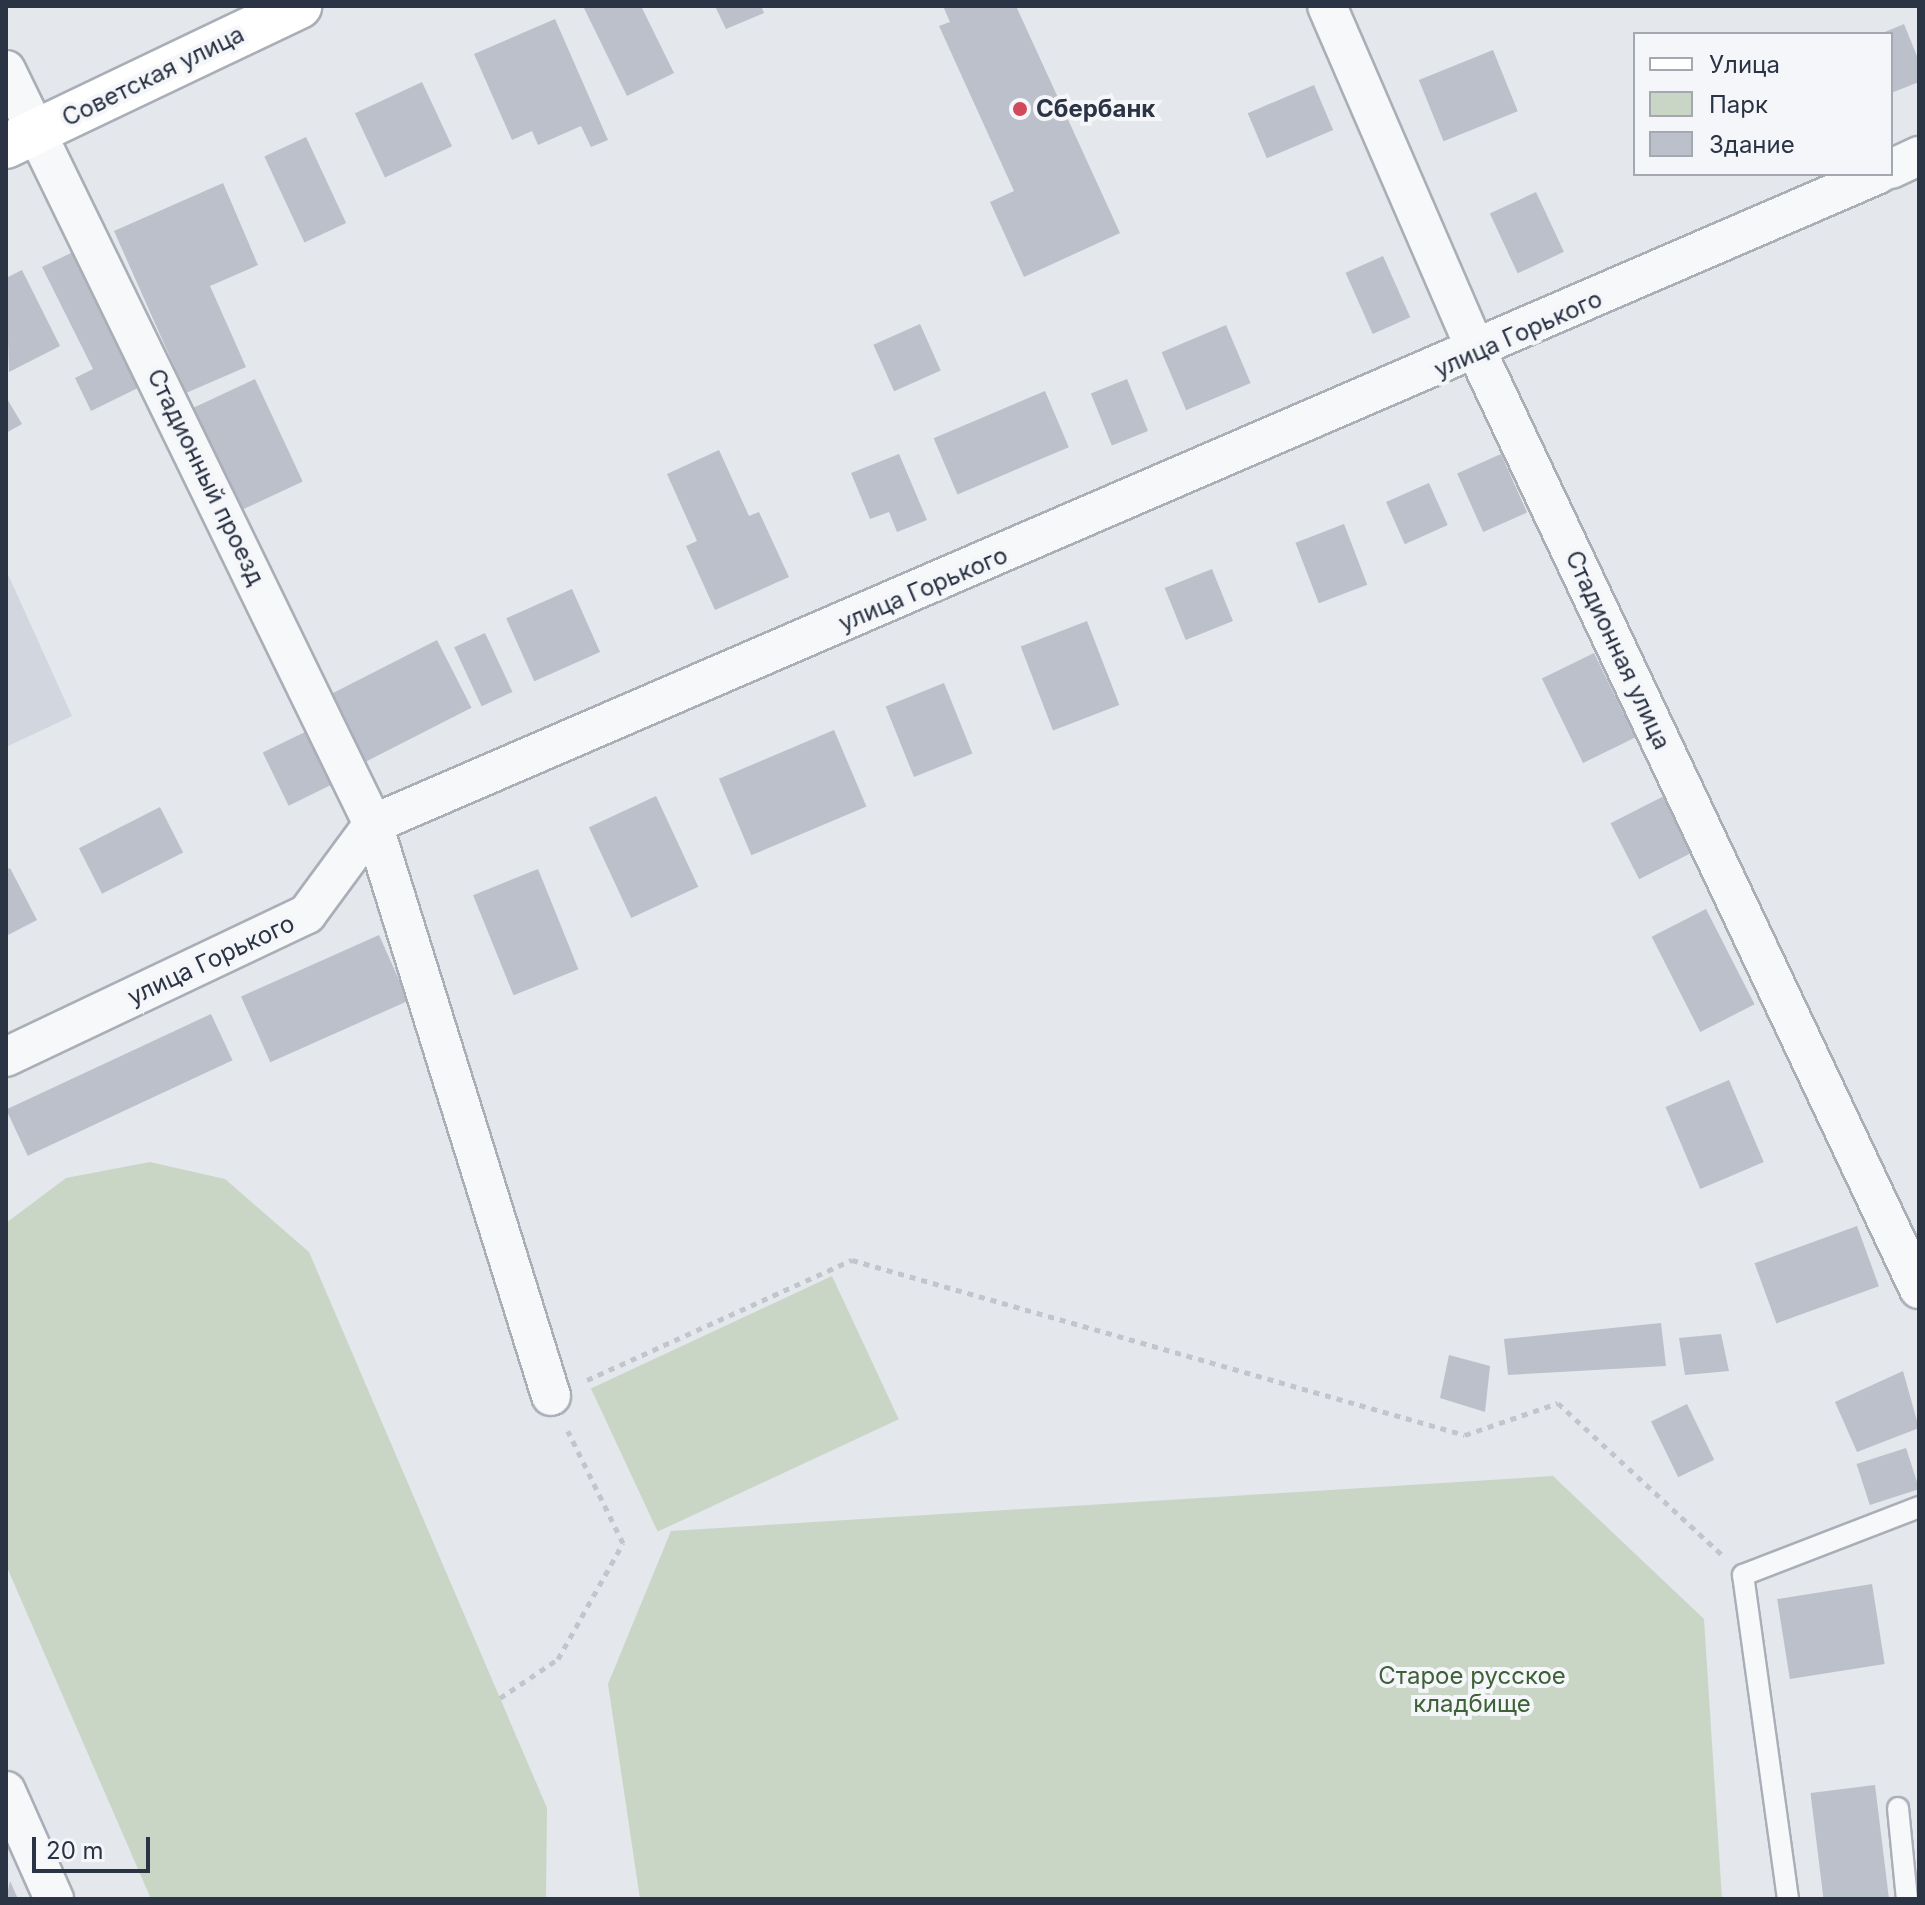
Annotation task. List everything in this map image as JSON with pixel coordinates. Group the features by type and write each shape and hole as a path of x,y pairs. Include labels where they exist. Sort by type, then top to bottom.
{"main road":[{"name":"Советская улица","path":"23,138 299,6"}],"street":[{"name":"Стадионная улица","path":"1327,6 1477,352 1919,1289"},
{"name":"Стадионный проезд","path":"6,70 23,138 373,824 551,1396"},
{"path":"1893,168 1919,156"},
{"name":"улица Горького","path":"6,1057 307,914 373,824 1477,352 1874,176"},
{"path":"6,1791 54,1899"}],"lane":[{"path":"1788,1899 1743,1575 1919,1507"},
{"path":"1898,1808 1907,1899"}],"path":[{"path":"500,1698 558,1659 623,1543 551,1396 852,1260 1465,1435 1558,1403 1743,1575"}],"shaded area":[{"path":"6,570 72,716 6,747"}],"green space":[{"path":"150,1162 225,1179 309,1252 547,1808 546,1899 151,1899 6,1565 6,1223 66,1178"},
{"path":"832,1276 899,1419 658,1532 591,1388"},
{"name":"Старое русское кладбище","path":"1553,1476 1704,1619 1722,1899 640,1899 608,1684 671,1531"}],"building":[{"path":"583,6 641,6 674,73 627,96"},
{"path":"715,6 761,6 764,13 726,29"},
{"name":"Сбербанк","path":"943,6 1016,6 1120,233 1024,277 990,202 1014,191 939,26 950,22"},
{"path":"555,19 608,140 591,147 581,126 538,145 532,131 512,140 474,54"},
{"path":"1904,24 1919,61 1919,82 1893,92 1893,32 1885,32"},
{"path":"1493,50 1518,111 1444,141 1419,80"},
{"path":"422,82 452,146 385,178 355,113"},
{"path":"1314,85 1333,130 1267,158 1248,113"},
{"path":"306,137 346,223 304,243 264,156"},
{"path":"223,183 258,265 210,286 246,367 186,393 114,231"},
{"path":"1536,192 1564,252 1518,273 1490,214"},
{"path":"77,250 144,385 91,411 75,378 93,369 42,267"},
{"path":"1383,256 1410,317 1373,334 1346,273"},
{"path":"22,270 60,346 9,372 6,278"},
{"path":"920,324 941,371 894,391 873,345"},
{"path":"1226,325 1251,383 1186,410 1162,352"},
{"path":"255,379 303,481 238,512 190,409"},
{"path":"1127,379 1148,431 1112,446 1091,394"},
{"path":"1045,391 1069,447 957,494 934,438"},
{"path":"6,397 22,424 6,433"},
{"path":"719,450 749,516 759,512 789,577 715,610 686,546 697,541 667,474"},
{"path":"899,454 927,520 897,532 889,512 870,519 851,473"},
{"path":"1501,454 1527,512 1483,532 1457,474"},
{"path":"1429,483 1448,525 1405,544 1386,502"},
{"path":"1344,524 1367,585 1319,603 1295,543"},
{"path":"1212,569 1233,621 1186,640 1165,588"},
{"path":"572,589 600,652 534,681 506,618"},
{"path":"1087,621 1119,705 1053,730 1021,646"},
{"path":"485,633 512,692 482,706 454,647"},
{"path":"437,640 472,708 364,763 329,695"},
{"path":"1594,653 1635,737 1583,763 1542,678"},
{"path":"944,683 972,753 914,777 886,707"},
{"path":"834,730 866,806 751,855 719,779"},
{"path":"305,732 331,785 289,806 263,753"},
{"path":"656,796 698,887 631,918 589,827"},
{"path":"1664,796 1693,852 1639,879 1611,823"},
{"path":"160,807 183,852 102,894 79,848"},
{"path":"10,868 37,920 6,936 6,870"},
{"path":"538,869 578,969 514,995 473,895"},
{"path":"1706,909 1755,1004 1700,1032 1652,937"},
{"path":"379,935 408,1001 270,1062 241,996"},
{"path":"211,1014 233,1060 28,1156 6,1110"},
{"path":"1729,1080 1764,1162 1700,1189 1665,1107"},
{"path":"1857,1226 1879,1286 1776,1323 1755,1263"},
{"path":"1661,1323 1666,1366 1508,1375 1504,1339"},
{"path":"1721,1334 1729,1371 1685,1375 1679,1338"},
{"path":"1449,1355 1490,1366 1485,1412 1440,1398"},
{"path":"1903,1371 1919,1428 1857,1452 1835,1402"},
{"path":"1687,1404 1714,1460 1678,1477 1651,1422"},
{"path":"1906,1448 1919,1489 1870,1505 1857,1464"},
{"path":"1872,1584 1885,1664 1790,1679 1777,1599"},
{"path":"1875,1785 1889,1899 1824,1899 1810,1793"},
{"path":"10,1881 18,1899 6,1899"}],"place":[{"name":"Сбербанк","path":"1020,109"}]}
